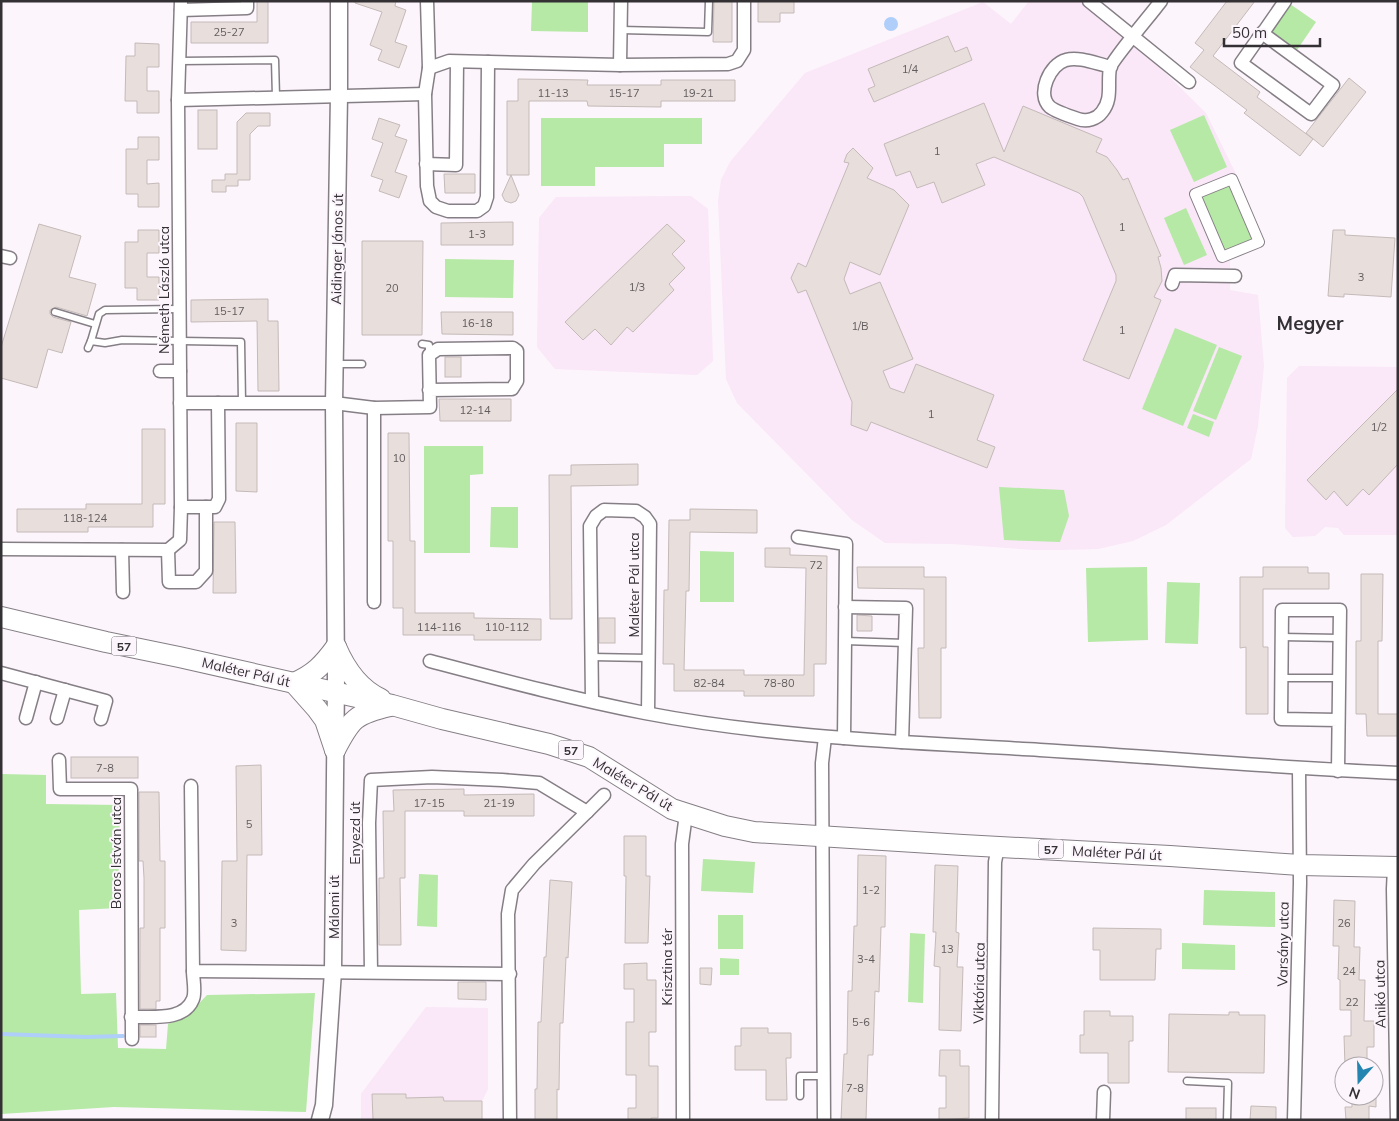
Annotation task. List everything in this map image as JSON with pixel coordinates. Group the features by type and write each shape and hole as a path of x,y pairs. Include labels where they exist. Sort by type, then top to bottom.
{"main road":[{"name":"Maléter Pál út","path":"1,617 392,705 442,719 549,744 589,757 647,795 686,814 725,826 754,832 1300,865 1396,867"},
{"path":"335,750 325,720 294,683 309,676 326,660 336,647 343,663 357,682 372,695 392,705"},
{"path":"335,750 354,719 370,710 392,705"}],"street":[{"path":"181,6 247,8 247,1"},
{"name":"Aidinger János út","path":"336,693 334,364 340,95 339,1"},
{"path":"427,1 428,68 425,94 427,186 430,202 448,211 477,211 484,206 487,197 488,62"},
{"path":"620,65 621,1"},
{"path":"428,68 442,63 457,62 620,65 728,64 737,61 744,50 744,1"},
{"path":"1089,1 1189,82"},
{"path":"1110,67 1078,59 1056,64 1048,77 1044,90 1050,107 1079,120 1090,120 1101,115 1108,101 1110,67 1161,1"},
{"path":"1262,33 1333,85 1311,114 1241,63 1262,33 1285,1"},
{"name":"Németh László utca","path":"168,550 180,540 181,507 178,100 181,6"},
{"path":"426,164 456,165 457,62"},
{"path":"178,100 276,96 425,94"},
{"path":"1232,179 1259,242 1222,257 1195,194 1232,179"},
{"path":"1172,284 1175,275 1235,276"},
{"path":"180,403 334,403 374,408 430,407 426,349 513,348 517,350 517,381 512,388 429,390"},
{"path":"160,371 180,371"},
{"path":"181,507 215,507 219,499 218,403"},
{"path":"374,408 374,602"},
{"path":"1,549 168,550 169,582 196,582 206,571 206,507"},
{"name":"Maléter Pál utca","path":"592,702 590,526 596,516 604,510 636,511 645,517 650,524 648,713"},
{"path":"798,538 846,544 844,738"},
{"path":"122,550 123,592"},
{"path":"845,606 906,608 902,742"},
{"path":"1338,720 1280,719 1282,610 1340,610 1338,771"},
{"path":"430,662 592,702 728,726 825,737 1299,769 1398,773"},
{"path":"1,673 106,701 101,719"},
{"path":"26,718 36,682"},
{"path":"57,718 64,690"},
{"name":"Málomi út","path":"320,1120 324,1105 333,971 336,693"},
{"path":"824,1120 822,763 825,737"},
{"name":"Boros István utca","path":"60,760 60,789 131,789 133,1028 175,1015 186,1009 193,999 191,786"},
{"name":"Varsány utca","path":"1294,1120 1300,865 1299,769"},
{"name":"Enyezd út","path":"370,972 369,823 371,780 432,777 502,780 539,784 587,812"},
{"path":"510,1120 508,914 512,890 534,864 604,795"},
{"name":"Krisztina tér","path":"683,1120 682,844 686,814"},
{"name":"Viktória utca","path":"992,1120 996,862 998,846"},
{"name":"Anikó utca","path":"1396,867 1397,1120"},
{"path":"194,971 510,974"},
{"path":"1103,1120 1104,1092"}],"lane":[{"path":"621,30 708,32 709,1"},
{"path":"180,61 275,60 276,96"},
{"path":"179,309 105,310 99,314 90,345 122,340 241,342 242,402"},
{"path":"55,312 96,324"},
{"path":"334,364 362,364"},
{"path":"1281,637 1339,638"},
{"path":"845,641 905,643"},
{"path":"591,657 649,658"},
{"path":"1281,678 1339,678"},
{"path":"800,1096 800,1076 824,1076"},
{"path":"1187,1081 1228,1083 1227,1120"}],"shaded area":[{"path":"1029,1 1080,1 1145,53 1206,113 1238,178 1261,244 1230,259 1230,290 1258,295 1264,366 1258,426 1251,459 1166,525 1133,541 1098,549 1059,550 952,544 885,543 852,520 737,403 726,379 718,201 721,180 730,162 805,73 983,2 1011,24"},
{"path":"691,196 708,209 713,361 697,375 555,369 537,347 539,218 556,197"},
{"path":"1299,366 1398,367 1398,535 1344,535 1338,528 1325,527 1315,536 1293,537 1285,528 1287,378"},
{"path":"426,1007 488,1008 488,1089 482,1101 482,1120 361,1120 361,1094"}],"green space":[{"path":"532,2 588,2 588,32 531,31"},
{"path":"1290,4 1316,22 1297,50 1271,31"},
{"path":"1204,115 1227,167 1194,182 1170,130"},
{"path":"541,118 702,118 702,144 664,144 664,167 595,167 595,186 541,186"},
{"path":"1231,183 1256,241 1224,254 1199,196"},
{"path":"1186,208 1207,255 1184,265 1164,218"},
{"path":"445,259 514,260 513,298 445,297"},
{"path":"1175,328 1217,345 1183,426 1142,409"},
{"path":"1219,347 1242,356 1216,420 1193,411"},
{"path":"1193,414 1214,422 1209,437 1187,428"},
{"path":"424,446 483,446 483,474 470,475 470,553 424,553"},
{"path":"999,487 1064,490 1069,516 1060,542 1004,540"},
{"path":"491,507 518,507 518,548 490,547"},
{"path":"700,551 734,552 734,602 700,602"},
{"path":"1147,567 1148,640 1088,642 1086,568"},
{"path":"1167,582 1200,583 1198,644 1165,643"},
{"path":"1,774 46,775 46,804 120,805 118,908 79,910 81,994 116,993 118,1048 166,1049 168,1024 186,1017 207,995 315,993 306,1112 114,1107 1,1114"},
{"path":"703,859 755,862 753,893 701,891"},
{"path":"419,874 438,875 437,927 417,926"},
{"path":"1204,890 1275,892 1275,927 1203,925"},
{"path":"718,915 743,915 743,949 718,949"},
{"path":"910,933 925,934 923,1003 908,1002"},
{"path":"1182,943 1235,945 1235,970 1182,969"},
{"path":"720,958 739,959 739,975 720,975"}],"water":[{"path":"888,17 894,17 898,24 894,31 888,31 884,27 884,21"}],"building":[{"path":"257,1 268,1 268,43 191,43 191,22 257,22"},
{"path":"355,1 396,1 395,6 406,10 395,42 407,46 399,68 378,60 382,50 370,45 382,12 355,3"},
{"path":"714,1 732,1 732,42 713,42"},
{"path":"758,1 794,1 794,13 780,13 780,22 758,22"},
{"path":"1227,1 1255,1 1213,56 1260,92 1257,97 1313,139 1300,156 1244,113 1247,110 1190,67 1204,50 1195,43"},
{"path":"948,36 955,52 967,47 972,60 874,102 868,89 875,86 868,69"},
{"path":"135,43 159,44 159,67 147,67 147,91 159,91 159,113 137,113 137,101 125,101 126,56 135,56"},
{"path":"1349,78 1366,92 1323,147 1306,133"},
{"path":"518,79 588,80 587,85 661,85 661,80 735,80 735,101 661,101 661,107 588,106 587,101 529,101 529,175 507,175 507,101 518,101"},
{"path":"984,103 1004,152 1023,106 1102,139 1096,152 1107,157 1123,180 1128,178 1161,256 1158,257 1162,281 1154,297 1161,300 1129,379 1083,360 1116,281 1116,275 1083,197 1079,193 994,157 976,164 985,185 942,203 934,182 917,188 910,171 896,176 884,144"},
{"path":"198,110 217,110 217,149 198,149"},
{"path":"246,113 270,113 270,126 258,126 250,134 250,180 238,180 238,186 226,186 226,192 212,192 212,180 225,180 225,174 237,174 237,122"},
{"path":"379,118 400,125 395,136 407,140 395,172 407,176 399,198 379,191 383,180 371,176 383,143 372,139"},
{"path":"138,137 159,137 159,160 147,160 147,184 159,183 159,207 138,207 138,194 126,194 126,149 138,149"},
{"path":"853,148 873,168 867,178 894,190 909,205 880,275 850,262 844,279 850,294 880,282 913,359 883,371 890,388 904,393 916,364 994,395 977,440 995,447 987,468 871,422 867,431 851,425 852,402 806,290 798,293 791,278 798,263 806,267 849,163 844,162 847,154"},
{"path":"444,174 475,174 475,193 445,193"},
{"path":"511,175 519,195 516,201 511,203 505,201 502,195"},
{"path":"513,222 513,245 441,245 441,223"},
{"path":"39,224 81,236 69,277 96,284 87,316 56,307 50,310 50,314 53,317 71,322 62,353 48,349 37,388 1,378 1,347"},
{"path":"667,224 685,241 672,254 685,268 669,284 674,290 633,332 627,327 611,345 595,329 583,340 565,322"},
{"path":"138,230 159,230 159,253 147,253 147,277 159,277 159,300 137,300 137,288 125,288 125,242 138,242"},
{"path":"1333,230 1345,230 1345,235 1395,238 1391,297 1344,294 1344,297 1328,296"},
{"path":"362,241 423,241 422,335 362,335"},
{"path":"268,299 268,321 278,321 279,391 258,391 257,321 191,322 191,300"},
{"path":"441,312 513,312 513,335 442,334"},
{"path":"445,357 461,357 461,377 445,377"},
{"path":"1398,389 1398,464 1369,495 1363,489 1347,506 1334,491 1326,500 1307,480"},
{"path":"439,399 511,399 511,421 440,421"},
{"path":"236,423 257,423 257,492 236,491"},
{"path":"142,429 165,429 165,504 153,504 153,527 88,527 88,532 17,532 17,509 86,509 86,504 142,504"},
{"path":"388,433 409,433 410,541 415,541 415,613 474,613 474,618 541,619 541,640 474,640 474,635 403,635 403,608 393,608 393,541 388,541"},
{"path":"638,464 638,485 571,486 572,619 550,619 549,475 571,475 571,465"},
{"path":"690,509 757,510 757,533 690,532 689,591 686,591 684,670 744,670 744,675 804,675 806,568 765,567 765,548 790,548 790,555 827,556 826,664 814,664 814,696 744,696 744,691 674,691 674,664 663,664 664,590 668,590 669,520 690,520"},
{"path":"214,522 235,522 236,593 213,593"},
{"path":"857,567 924,567 924,577 946,577 946,648 941,648 941,718 919,718 918,648 924,648 924,589 858,588"},
{"path":"1263,567 1308,567 1308,573 1329,573 1329,589 1263,589 1263,647 1268,647 1268,714 1246,714 1246,647 1240,648 1240,577 1263,577"},
{"path":"1361,574 1383,574 1382,641 1378,641 1378,714 1398,714 1398,736 1367,736 1366,714 1356,714 1356,641 1361,641"},
{"path":"857,615 872,616 872,631 857,631"},
{"path":"599,618 615,618 615,643 599,643"},
{"path":"71,757 138,757 138,778 71,778"},
{"path":"261,765 262,855 247,855 246,951 221,950 222,861 237,861 236,766"},
{"path":"464,789 464,795 534,794 534,816 464,816 464,811 405,811 405,878 400,878 401,945 379,945 379,878 384,878 383,811 394,811 393,790"},
{"path":"139,792 159,792 160,861 165,861 165,928 160,928 160,1001 156,1001 156,1009 140,1009 140,928 144,928 144,878 143,861 139,861"},
{"path":"624,836 646,836 646,876 650,876 648,943 625,943 626,876 624,876"},
{"path":"858,855 886,856 885,927 881,927 879,992 875,991 873,1055 868,1055 866,1120 841,1120 844,1054 847,1054 848,991 852,991 854,926 857,926"},
{"path":"935,865 958,866 956,932 959,933 957,967 963,967 961,1031 939,1030 940,967 934,966 936,932 933,932"},
{"path":"550,880 572,882 568,958 566,957 563,1023 560,1023 557,1120 535,1120 538,1022 541,1022"},
{"path":"1334,900 1355,901 1354,947 1360,947 1359,980 1365,980 1364,1021 1374,1021 1374,1047 1367,1047 1367,1056 1345,1056 1344,1036 1351,1036 1351,1010 1340,1010 1340,980 1338,979 1339,946 1333,946"},
{"path":"1093,928 1161,929 1161,949 1156,949 1155,980 1100,980 1100,950 1093,950"},
{"path":"647,963 647,980 656,980 656,1032 649,1032 649,1066 658,1066 658,1118 651,1118 651,1120 628,1120 628,1108 636,1108 636,1075 626,1075 626,1022 634,1022 634,989 624,989 624,964"},
{"path":"700,968 712,968 711,985 700,984"},
{"path":"458,982 486,982 486,1000 458,999"},
{"path":"1084,1011 1110,1011 1110,1016 1133,1016 1133,1041 1129,1041 1129,1083 1108,1083 1108,1053 1080,1053 1080,1035 1084,1035"},
{"path":"1229,1012 1239,1012 1239,1015 1265,1015 1264,1073 1168,1072 1169,1014 1229,1015"},
{"path":"140,1025 156,1025 156,1037 140,1037"},
{"path":"741,1028 768,1028 768,1033 791,1033 791,1058 786,1058 787,1100 766,1100 766,1070 735,1070 735,1046 741,1046"},
{"path":"940,1050 960,1050 960,1066 969,1066 969,1118 939,1120 939,1108 946,1108 946,1076 939,1076"},
{"path":"372,1094 406,1094 406,1098 443,1097 444,1101 482,1101 482,1120 373,1120"},
{"path":"1251,1106 1276,1107 1276,1120 1250,1120"},
{"path":"1369,1106 1369,1120 1346,1120 1345,1107"},
{"path":"1186,1108 1216,1108 1216,1120 1186,1120"}],"waterway":[{"path":"1,1034 86,1037 123,1036"}],"district":[{"name":"Megyer","path":"1310,323"}]}
